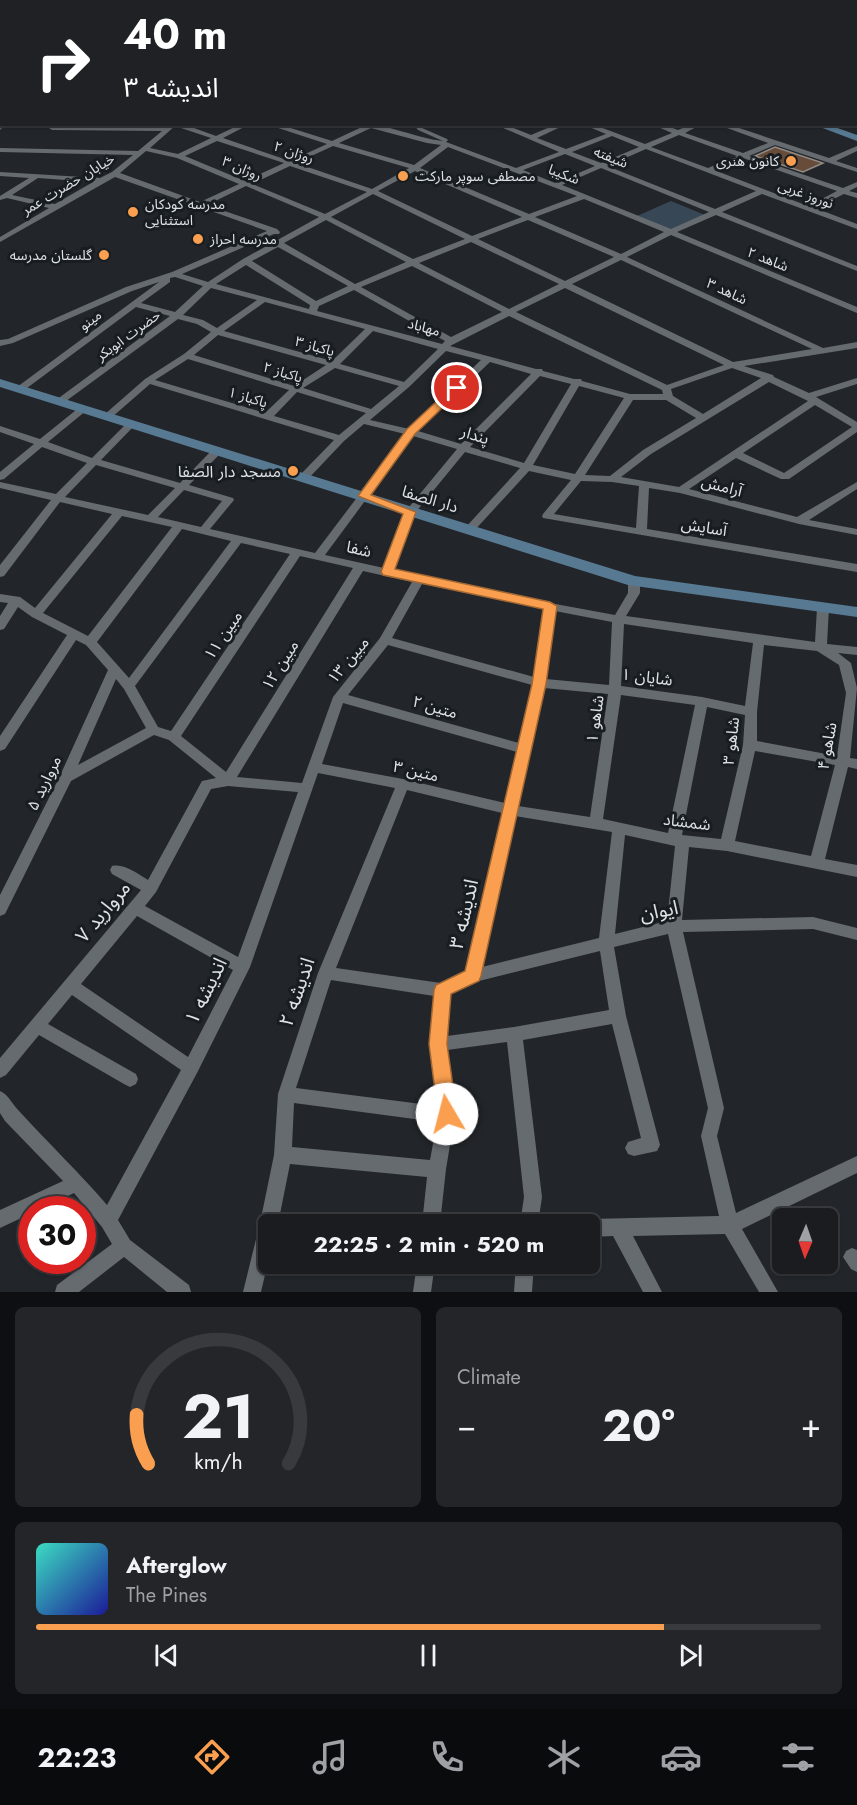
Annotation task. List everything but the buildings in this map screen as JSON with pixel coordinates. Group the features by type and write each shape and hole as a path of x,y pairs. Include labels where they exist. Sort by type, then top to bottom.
{"main road":[{"path":"822,126 857,138"},
{"path":"841,126 857,131"},
{"name":"دار الصفا","path":"0,382 634,581 857,612"}],"street":[{"name":"روژان ۲","path":"52,126 172,126 221,138 372,191 467,239 732,365 770,377 813,398 857,427"},
{"name":"خیابان حضرت عمر","path":"0,240 100,180 115,174 172,126"},
{"path":"179,156 243,126"},
{"name":"شاهد ۳","path":"275,126 415,168 621,257 821,350"},
{"path":"202,204 365,126"},
{"path":"371,126 429,142 447,144"},
{"path":"418,126 444,139 447,144"},
{"name":"شیفته","path":"502,126 857,269"},
{"path":"530,138 559,126"},
{"name":"نوروز غربی","path":"590,126 857,227"},
{"path":"658,126 857,196"},
{"path":"556,185 694,126"},
{"path":"725,126 857,170"},
{"path":"517,170 612,134"},
{"path":"707,171 773,143"},
{"name":"حضرت ابوبکر","path":"59,402 176,316 209,285 246,261 415,168 447,144"},
{"name":"شکیبا","path":"447,144 584,196 669,233"},
{"path":"829,161 857,148"},
{"name":"روژان ۳","path":"0,150 143,151 179,156 325,217 667,393 702,417"},
{"path":"0,174 100,180"},
{"path":"115,174 274,231 287,239"},
{"path":"3,198 37,176"},
{"path":"810,208 857,184"},
{"path":"304,477 341,439 406,385 448,343 669,233 760,192"},
{"path":"246,261 314,308 354,287 415,264 467,239 584,196"},
{"path":"3,198 57,207"},
{"path":"0,227 16,230"},
{"path":"0,343 10,341 129,289 175,274 274,231"},
{"name":"شاهد ۲","path":"669,233 857,310"},
{"path":"279,244 448,343"},
{"name":"مهاباد","path":"175,274 264,299 314,308 372,327 448,343 488,359 578,381 630,397 667,393"},
{"name":"مینو","path":"20,389 175,274"},
{"path":"108,416 148,381 188,356 217,332 264,299"},
{"name":"پاکباز ۳","path":"134,304 200,322 217,332 406,385"},
{"path":"267,417 295,389 333,365 372,327"},
{"path":"667,393 732,365 857,345"},
{"path":"843,348 857,356"},
{"name":"پاکباز ۲","path":"188,356 371,412"},
{"path":"318,557 411,432 488,359"},
{"path":"388,572 410,512 463,448 539,371"},
{"path":"612,479 647,452 770,377"},
{"name":"پاکباز ۱","path":"148,381 341,439"},
{"path":"469,530 527,467 578,381"},
{"path":"681,490 813,398 857,381"},
{"path":"578,478 630,397"},
{"path":"0,477 84,408"},
{"name":"پندار","path":"362,421 411,432 527,467 578,478"},
{"path":"0,573 58,498 132,423"},
{"path":"735,453 785,477 857,427"},
{"path":"0,429 92,461 229,500 202,531"},
{"path":"150,519 218,450"},
{"name":"آرامش","path":"578,478 612,479 681,490 800,521 857,532"},
{"name":"آسایش","path":"578,478 547,516 857,568"},
{"name":"شفا","path":"0,485 318,557 550,606 618,619 759,640 857,651"},
{"path":"641,533 644,485"},
{"path":"800,521 857,485"},
{"path":"36,614 120,511"},
{"path":"90,642 179,526"},
{"path":"129,686 238,539"},
{"name":"مبین ۱۱","path":"174,738 298,551"},
{"name":"مبین ۱۲","path":"228,781 360,566"},
{"name":"مبین ۱۳","path":"313,767 339,697 386,640 419,579"},
{"path":"618,619 634,593 634,581"},
{"path":"0,598 16,600 36,614 90,642 129,686 153,730 174,738 228,781 304,788"},
{"path":"0,626 16,600"},
{"name":"اندیشه ۳","path":"472,976 539,684 550,606"},
{"path":"821,648 823,608"},
{"name":"شاهو ۱","path":"596,823 615,690 618,619"},
{"path":"0,746 75,633"},
{"name":"شایان ۱","path":"386,640 539,684 615,690 702,701 751,712"},
{"name":"شاهو ۳","path":"727,845 750,745 751,712 759,640"},
{"name":"شاهو ۴","path":"817,862 843,760 852,693 845,663 821,648"},
{"name":"مروارید ۵","path":"0,910 66,778 114,670"},
{"name":"متین ۲","path":"339,697 523,749"},
{"path":"702,701 679,841 674,926 716,1108 709,1136 730,1225 769,1292"},
{"path":"66,778 153,730"},
{"path":"750,745 857,764"},
{"name":"متین ۳","path":"313,767 403,784 511,810"},
{"name":"اندیشه ۱","path":"108,1221 191,1068 242,967 313,767"},
{"name":"مروارید ۷","path":"0,1070 151,888 207,785 228,781"},
{"name":"اندیشه ۲","path":"271,1214 283,1155 286,1094 326,972 403,784"},
{"name":"شمشاد","path":"511,810 596,823 679,841 727,845 857,871"},
{"path":"619,829 606,944 618,1016 651,1145 634,1148"},
{"path":"117,870 151,888"},
{"path":"134,907 242,967"},
{"name":"ایوان","path":"472,976 674,926 813,924 857,934"},
{"path":"326,972 442,990 472,976"},
{"path":"70,984 191,1068"},
{"path":"432,1214 447,1114 438,1044 442,990"},
{"path":"438,1044 514,1034 618,1016"},
{"path":"37,1026 130,1079"},
{"path":"514,1034 533,1197 530,1214"},
{"path":"286,1094 447,1114"},
{"path":"0,1099 5,1118 77,1183 108,1221 124,1246 182,1292"},
{"path":"283,1155 437,1169"},
{"path":"600,1228 730,1225 857,1164"},
{"path":"0,1219 77,1183"},
{"path":"619,1229 653,1292"},
{"path":"64,1292 124,1246"},
{"name":"اندیشه ۲","path":"252,1292 258,1268"},
{"path":"422,1292 424,1274"},
{"path":"523,1292 524,1274"}],"shaded area":[{"path":"671,201 705,215 670,230 637,216"}],"place":[{"name":"کانون هنری","path":"791,161"},
{"name":"مصطفی سوپر مارکت","path":"403,176"},
{"name":"مدرسه کودکان استثنایی","path":"133,212"},
{"name":"مدرسه احراز","path":"198,239"},
{"name":"گلستان مدرسه","path":"104,255"},
{"name":"مسجد دار الصفا","path":"293,471"}],"route":[{"path":"447,1114 438,1044 442,990 472,976 539,684 550,606 491,596 388,572 410,512 364,496 411,432 457,388"}]}
